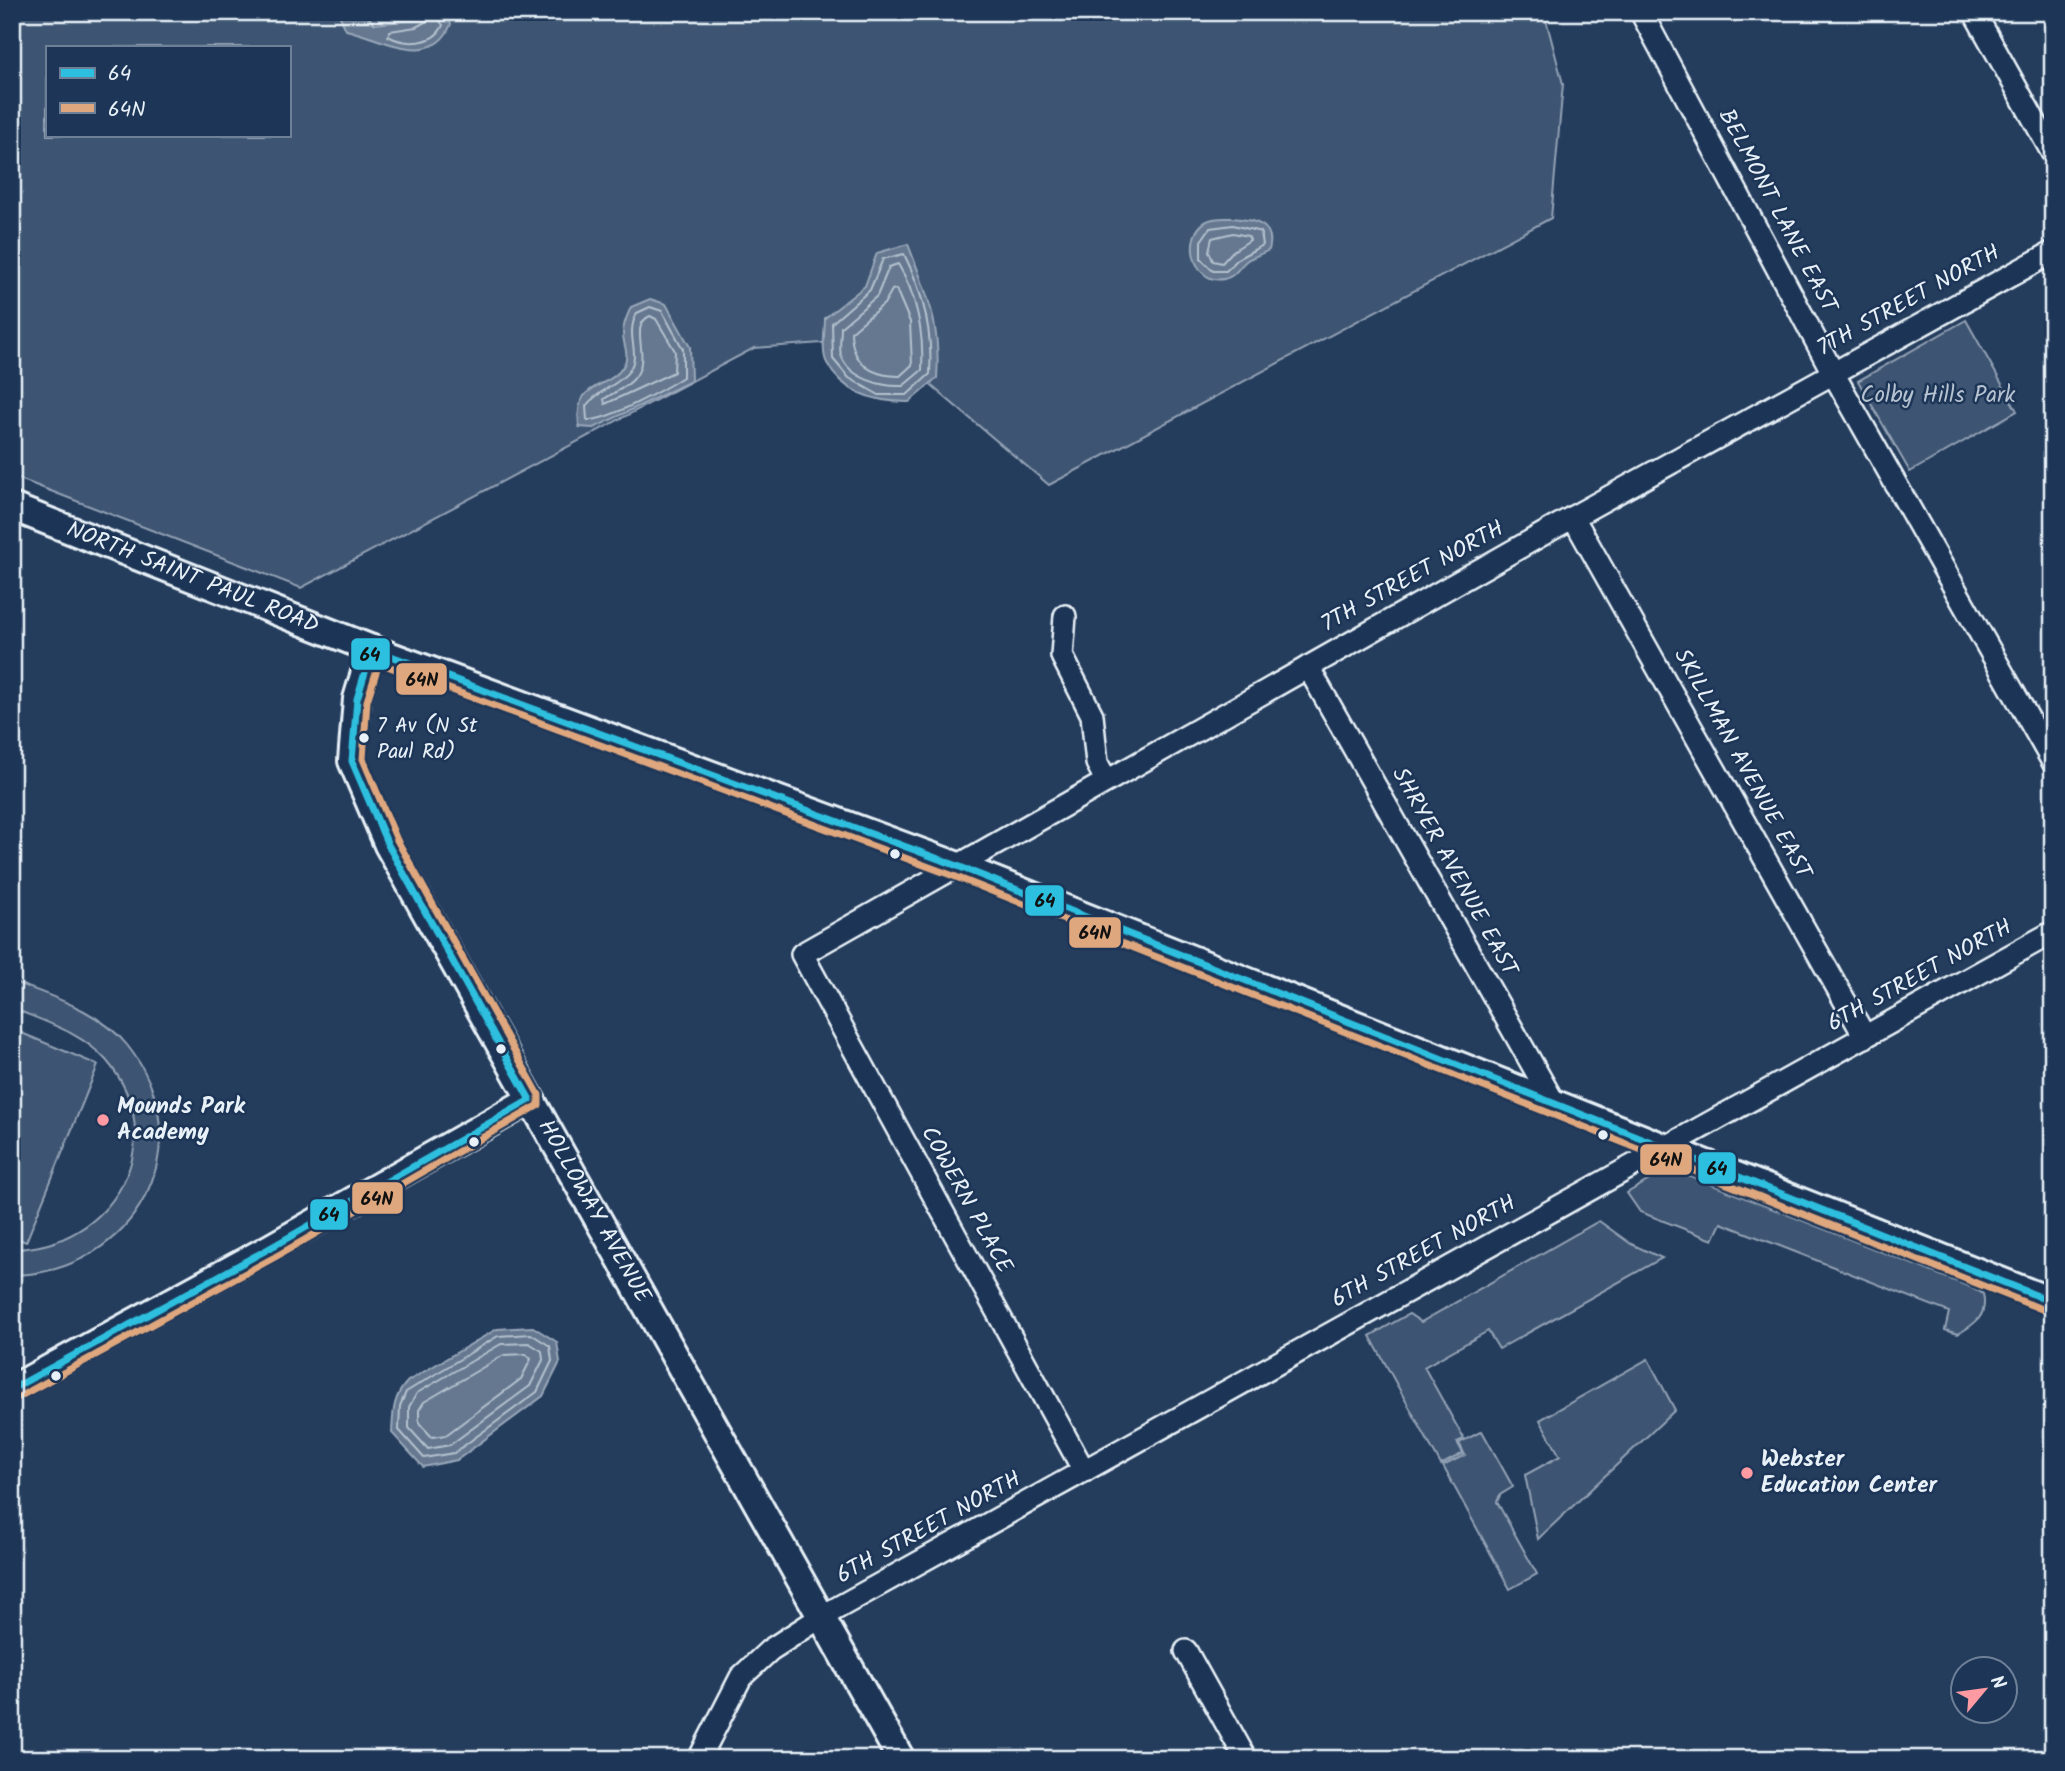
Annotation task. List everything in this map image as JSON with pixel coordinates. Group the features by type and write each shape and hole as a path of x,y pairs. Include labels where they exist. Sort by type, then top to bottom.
{"street":[{"name":"BELMONT LANE EAST","path":"1642,12 1833,373 2053,762"},
{"path":"1973,12 2053,154"},
{"name":"7TH STREET NORTH","path":"802,954 955,864 1573,517 2053,252"},
{"name":"NORTH SAINT PAUL ROAD","path":"12,507 372,649 955,864 2053,1302"},
{"name":"SKILLMAN AVENUE EAST","path":"1573,517 1865,1037"},
{"path":"1065,617 1062,656 1092,715 1097,763 1107,780"},
{"name":"HOLLOWAY AVENUE","path":"372,649 357,699 352,761 388,845 901,1759"},
{"name":"SHRYER AVENUE EAST","path":"1308,667 1554,1103"},
{"name":"6TH STREET NORTH","path":"699,1759 741,1677 770,1650 821,1617 2053,932"},
{"name":"COWERN PLACE","path":"802,954 1084,1471"},
{"path":"12,1389 259,1254 530,1100"},
{"path":"1186,1651 1247,1759"}],"green space":[{"path":"12,12 1544,12 1563,84 1551,218 1049,485 876,339 754,348 301,588 12,476"},
{"name":"Colby Hills Park","path":"1966,320 2017,411 1910,472 1858,381"},
{"path":"12,981 74,1006 103,1022 116,1033 127,1045 150,1083 160,1123 157,1161 145,1197 123,1228 93,1253 55,1269 12,1275 12,1249 48,1244 79,1231 104,1210 122,1184 133,1155 134,1123 126,1091 106,1060 74,1035 12,1008"},
{"path":"12,1029 98,1065 26,1242 12,1236"},
{"path":"1670,1168 1975,1289 1983,1294 1982,1314 1975,1323 1958,1334 1945,1330 1949,1312 1721,1223 1713,1240 1640,1212 1627,1193"},
{"path":"1599,1221 1631,1244 1662,1258 1499,1349 1488,1331 1424,1367 1464,1439 1457,1442 1463,1453 1441,1465 1370,1336 1409,1314 1421,1322"},
{"path":"1648,1359 1675,1410 1538,1539 1525,1475 1560,1456 1540,1420"},
{"path":"1482,1431 1513,1487 1500,1495 1497,1502 1537,1574 1510,1589 1443,1466 1465,1455 1459,1443"}],"water":[{"path":"338,12 363,12 375,24 413,20 440,12 446,15 451,24 443,38 432,46 404,47 346,30"},
{"path":"1233,218 1262,225 1269,234 1269,250 1249,259 1228,278 1213,279 1198,267 1194,258 1194,237 1207,221"},
{"path":"908,244 935,325 938,359 937,378 909,402 874,398 852,389 834,374 825,359 824,348 825,318 865,286 877,253"},
{"path":"650,299 666,304 690,347 691,381 594,428 579,427 581,400 587,393 618,373 626,361 623,330 631,307"},
{"path":"533,1327 557,1342 560,1362 543,1396 457,1460 423,1467 392,1433 399,1392 408,1381 497,1329"}],"transit line":[{"name":"64","path":"12,1389 270,1248 530,1100 388,845 352,761 357,699 372,649 955,865 2053,1302"},
{"name":"64N","path":"17,1398 275,1257 539,1105 539,1095 397,840 363,759 367,701 379,663 951,875 2049,1312"}],"place":[{"name":"7 Av (N St Paul Rd)","path":"364,738"},
{"name":"Mounds Park Academy","path":"103,1120"},
{"name":"Webster Education Center","path":"1747,1473"}]}
